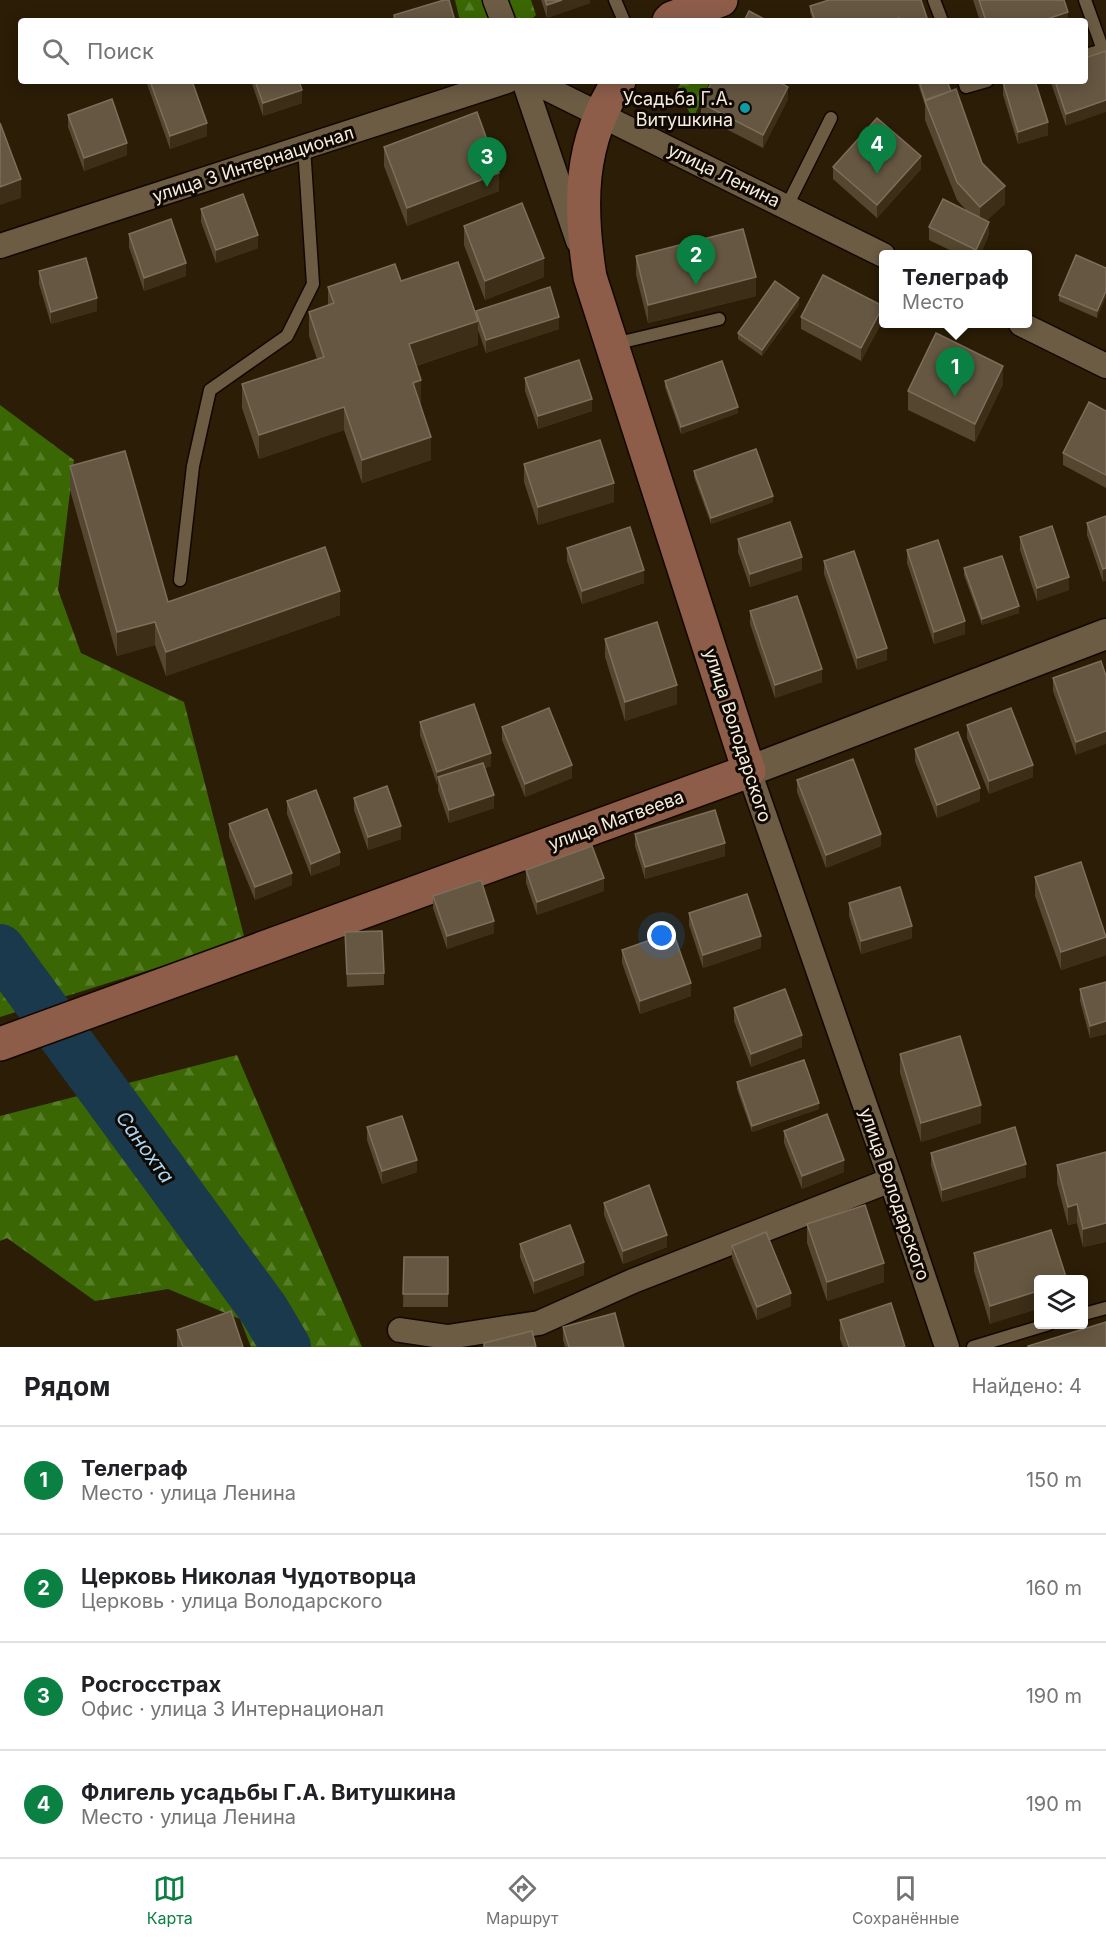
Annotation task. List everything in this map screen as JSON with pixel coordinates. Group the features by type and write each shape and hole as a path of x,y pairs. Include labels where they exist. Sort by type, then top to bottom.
{"main road":[{"name":"улица Володарского","path":"617,84 600,113 589,154 582,209 584,240 591,277 749,771"},
{"name":"улица Матвеева","path":"8,1041 749,771"}],"street":[{"path":"495,0 502,18"},
{"name":"улица 3 Интернационал","path":"0,246 498,84"},
{"path":"525,84 591,277"},
{"name":"улица Ленина","path":"538,84 879,253"},
{"path":"1029,328 1106,366"},
{"name":"улица Матвеева","path":"749,771 1106,634"},
{"name":"улица Володарского","path":"749,771 947,1347"},
{"path":"400,1330 448,1337 539,1323 633,1281 891,1180"}],"lane":[{"path":"615,0 623,18"},
{"path":"934,0 941,18"},
{"path":"1085,0 1103,50 1088,54"},
{"path":"787,206 831,118"},
{"path":"180,580 193,466 210,390 287,336 313,284 304,147"},
{"path":"612,344 719,319"},
{"path":"1088,1313 1106,1308"},
{"path":"973,1347 1034,1329"}],"green space":[{"path":"455,0 485,0 490,18 459,18"},
{"path":"509,0 531,0 536,15 533,18 515,18"},
{"path":"680,84 709,84 693,119 677,89"},
{"path":"0,405 74,460 58,590 81,653 184,702 245,940 0,1017"},
{"path":"237,1055 362,1347 251,1347 240,1319 168,1289 95,1301 7,1238 0,1241 0,1116"}],"building":[{"path":"449,0 454,18 394,18 394,15"},
{"path":"545,0 562,0 547,5"},
{"path":"829,0 921,0 927,18 814,18 810,6"},
{"path":"979,0 1064,0 1068,12 1050,18 985,18"},
{"path":"749,11 762,18 746,18"},
{"path":"1106,51 1106,100 1066,114 1056,84 1088,84 1088,57"},
{"path":"151,84 193,84 207,123 170,136"},
{"path":"256,84 300,84 302,90 263,103"},
{"name":"Усадьба Г.А. Витушкина","path":"710,84 782,84 788,87 763,135 701,103"},
{"path":"920,84 948,84 951,91 925,100"},
{"path":"1004,84 1036,84 1048,122 1018,132"},
{"path":"956,89 982,163 1005,186 980,207 957,182 925,101"},
{"path":"112,99 127,143 84,158 68,115"},
{"path":"477,112 499,173 407,208 384,147"},
{"path":"877,118 921,156 877,205 833,167"},
{"path":"0,123 21,179 0,187"},
{"path":"243,194 258,235 216,250 201,209"},
{"path":"943,199 989,222 976,250 929,227"},
{"path":"522,203 544,258 485,281 464,226"},
{"path":"171,219 186,263 144,278 129,234"},
{"path":"743,229 756,277 648,305 636,256"},
{"path":"1076,255 1106,268 1106,291 1097,311 1059,295"},
{"path":"86,258 97,298 51,312 39,271"},
{"path":"458,262 478,321 409,344 421,380 413,383 431,437 362,460 344,407 259,435 242,384 324,357 309,312 334,303 328,287 395,264 401,281"},
{"path":"823,275 879,304 879,314 861,348 801,317"},
{"path":"775,281 799,298 762,350 738,333"},
{"path":"550,287 559,317 486,340 476,311"},
{"path":"936,333 1003,366 975,424 908,391"},
{"path":"579,360 592,399 538,416 525,378"},
{"path":"722,361 738,407 681,427 665,381"},
{"path":"1089,402 1106,411 1106,475 1063,453"},
{"path":"600,440 614,483 538,507 524,464"},
{"path":"756,449 773,496 711,518 694,471"},
{"path":"125,451 168,602 325,547 340,591 166,652 155,622 117,632 70,466"},
{"path":"1106,516 1106,568 1103,569 1087,523"},
{"path":"790,522 802,557 750,574 738,539"},
{"path":"1052,526 1069,577 1037,588 1020,537"},
{"path":"630,527 644,570 582,591 567,548"},
{"path":"938,540 965,621 934,632 907,550"},
{"path":"854,551 887,648 857,658 824,561"},
{"path":"1002,556 1019,606 982,619 964,568"},
{"path":"797,596 822,669 775,685 750,611"},
{"path":"657,622 677,685 625,702 605,639"},
{"path":"1101,661 1106,676 1106,731 1076,742 1053,678"},
{"path":"474,704 491,753 437,772 420,722"},
{"path":"549,708 572,765 525,784 502,727"},
{"path":"1011,708 1033,765 989,781 967,725"},
{"path":"958,732 980,788 937,805 915,749"},
{"path":"853,759 881,834 826,855 797,780"},
{"path":"483,763 494,795 449,810 438,777"},
{"path":"387,786 401,826 368,837 354,798"},
{"path":"316,790 340,852 311,864 287,801"},
{"path":"267,809 292,873 255,887 229,824"},
{"path":"715,810 725,843 645,867 635,834"},
{"path":"592,846 604,878 537,902 526,870"},
{"path":"1081,862 1106,937 1061,952 1035,877"},
{"path":"481,880 494,921 447,936 433,896"},
{"path":"900,887 912,926 861,941 849,903"},
{"path":"747,894 761,936 703,955 689,913"},
{"path":"382,931 384,973 347,974 345,932"},
{"path":"673,932 691,983 640,1001 622,950"},
{"path":"1106,982 1106,1021 1090,1026 1080,989"},
{"path":"785,989 802,1035 751,1054 734,1008"},
{"path":"960,1036 981,1105 921,1123 900,1054"},
{"path":"804,1060 819,1103 752,1126 737,1082"},
{"path":"827,1114 844,1160 802,1176 784,1131"},
{"path":"402,1116 417,1160 382,1171 367,1127"},
{"path":"1015,1127 1026,1164 942,1190 931,1153"},
{"path":"1106,1152 1106,1223 1083,1229 1077,1204 1068,1207 1057,1165"},
{"path":"649,1185 667,1235 623,1251 604,1203"},
{"path":"865,1205 884,1263 827,1282 807,1224"},
{"path":"570,1225 584,1262 534,1281 520,1244"},
{"path":"1051,1230 1065,1275 1034,1275 1034,1292 990,1306 974,1253"},
{"path":"766,1232 791,1293 757,1307 732,1246"},
{"path":"404,1257 448,1257 448,1294 403,1294"},
{"path":"891,1303 905,1347 849,1347 840,1320"},
{"path":"231,1311 243,1347 183,1347 177,1330"},
{"path":"615,1313 624,1347 569,1347 563,1327"},
{"path":"1106,1322 1106,1347 1028,1347 1088,1329"},
{"path":"532,1331 536,1347 484,1347 484,1343"}],"waterway":[{"name":"Санохта","path":"0,949 264,1310 286,1347"}],"place":[{"name":"Усадьба Г.А. Витушкина","path":"745,108"},
{"name":"Флигель усадьбы Г.А. Витушкина","path":"877,174"},
{"name":"Росгосстрах","path":"487,187"},
{"name":"Церковь Николая Чудотворца","path":"696,285"},
{"name":"Телеграф","path":"955,397"}]}
